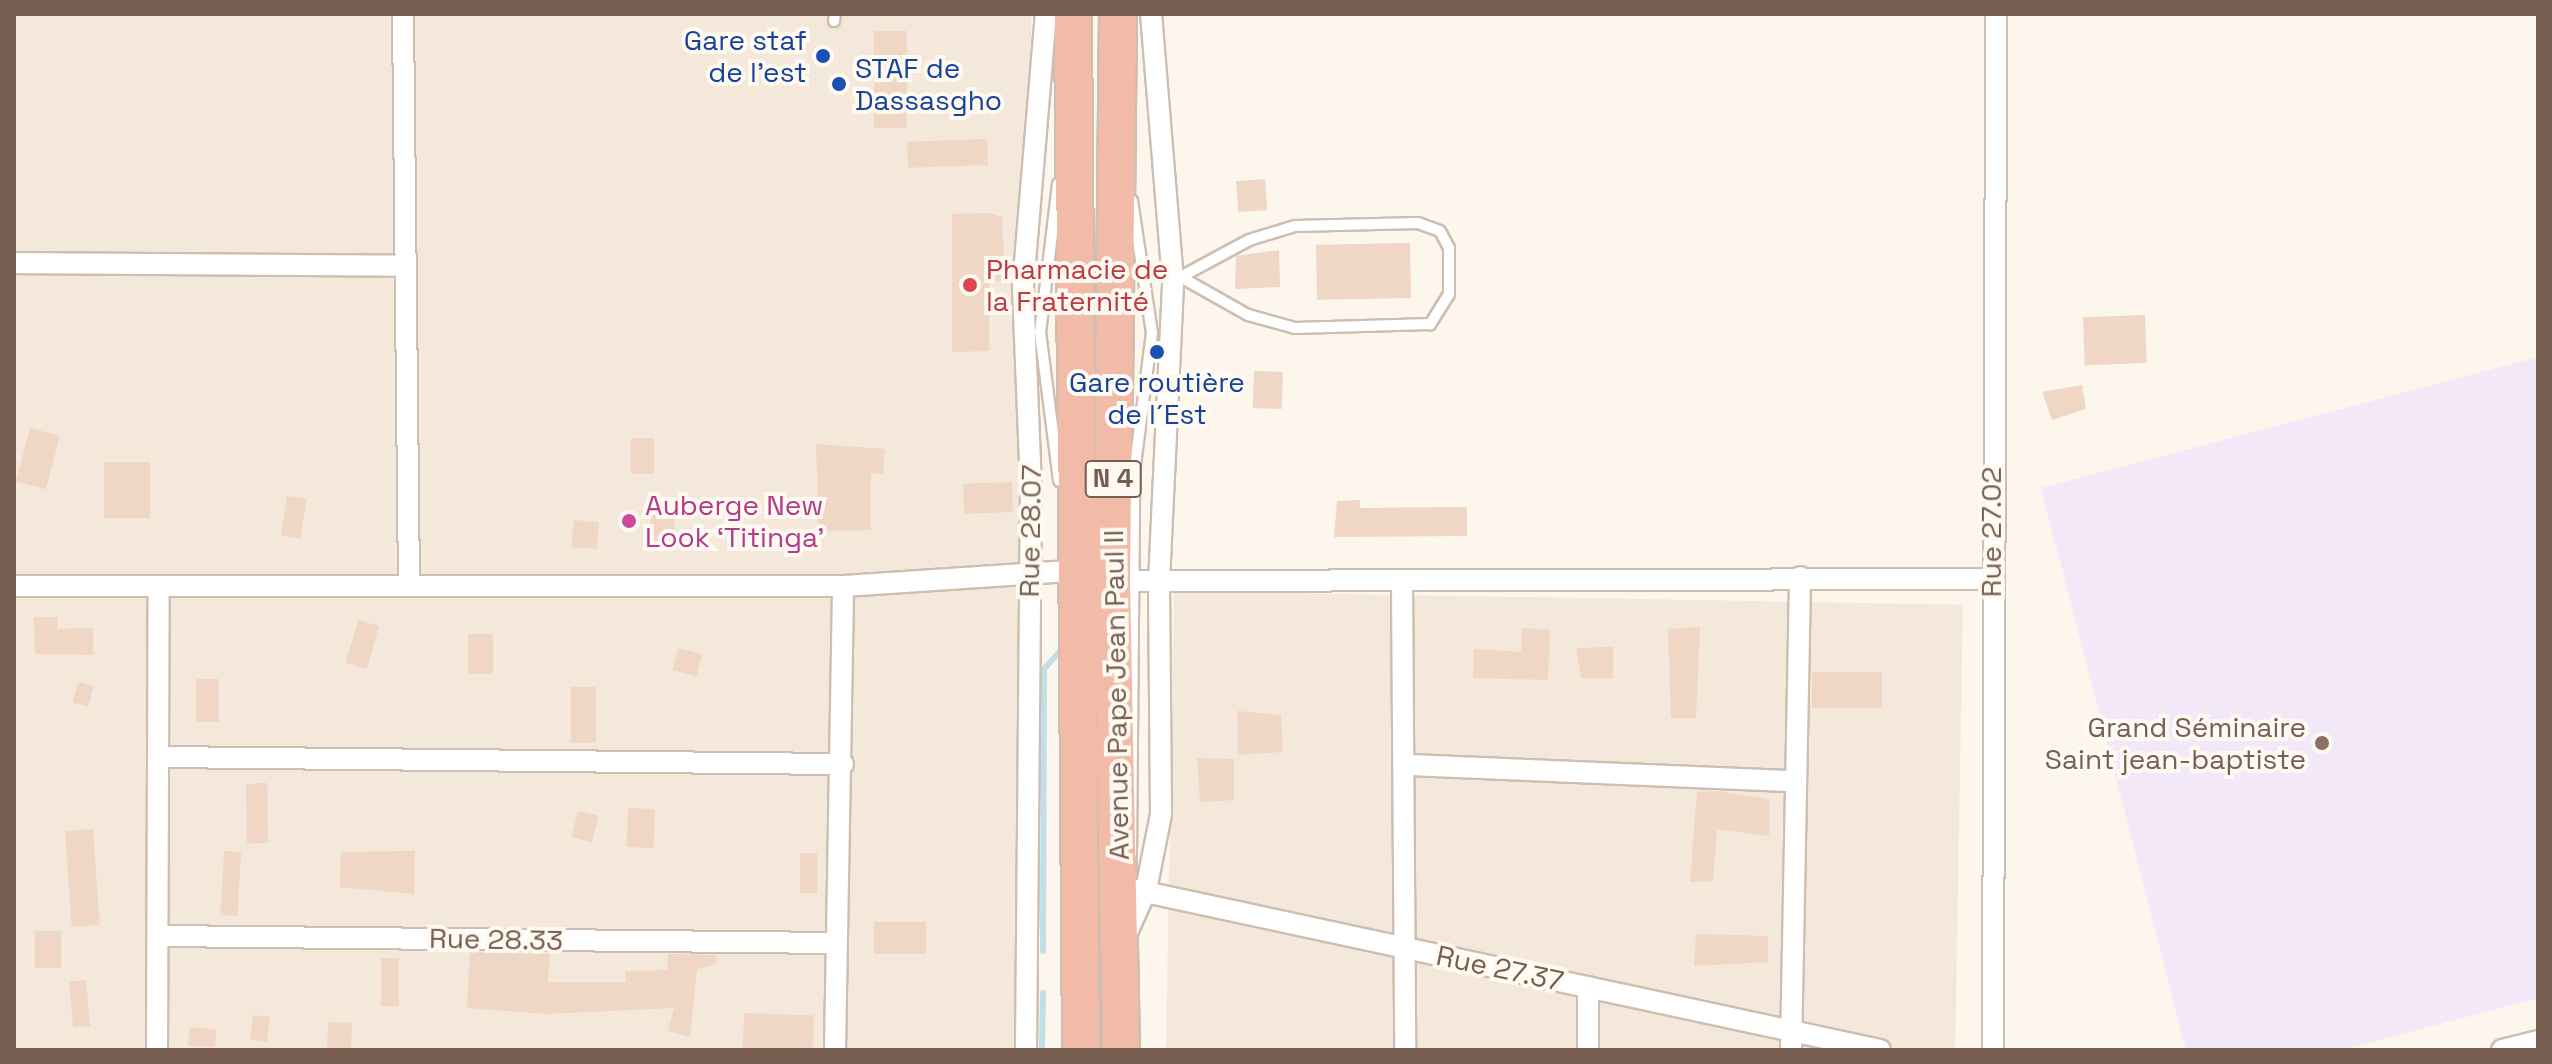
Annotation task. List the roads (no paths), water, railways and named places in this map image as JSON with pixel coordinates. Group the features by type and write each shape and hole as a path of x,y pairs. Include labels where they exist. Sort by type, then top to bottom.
{"highway":[{"name":"Avenue Pape Jean Paul II","path":"1073,14 1085,574 1080,922"},
{"name":"Avenue Pape Jean Paul II","path":"1118,14 1085,574 1133,890 1121,944 1121,1050"},
{"name":"N 4","path":"1080,922 1081,1050"}],"street":[{"path":"403,14 409,586"},
{"name":"Rue 28.07","path":"1026,1050 1029,571 1023,286 1046,14"},
{"path":"1133,890 1161,814 1159,582 1178,280 1151,14"},
{"name":"Rue 27.02","path":"1993,1050 1990,579 1996,14"},
{"path":"14,263 405,266"},
{"path":"14,586 843,586 1029,571 1159,582 1402,583 1472,575 1990,579"},
{"path":"1791,1041 1800,577"},
{"path":"1402,583 1408,765 1405,1050"},
{"path":"157,1050 159,586"},
{"path":"835,1050 834,943 843,764 843,586"},
{"path":"159,757 843,764"},
{"path":"1408,765 1796,781"},
{"name":"Rue 27.37","path":"1133,890 1588,987 1791,1041 1880,1050"},
{"name":"Rue 28.33","path":"158,936 834,943"},
{"path":"1588,987 1588,1050"},
{"path":"2502,1050 2538,1041"}],"lane":[{"path":"1060,500 1040,332 1062,152 1063,14"},
{"path":"1085,574 1134,473 1152,333 1132,201 1130,14"},
{"path":"1418,223 1440,231 1449,248 1449,294 1430,324 1295,328 1233,309 1178,280 1249,240 1295,226 1418,223"},
{"path":"1062,601 1067,801 1080,922"}],"waterway":[{"path":"1043,951 1044,669 1064,647"},
{"path":"1042,1050 1043,993"}],"place":[{"name":"Gare staf de l'est","path":"823,56"},
{"name":"STAF de Dassasgho","path":"839,84"},
{"name":"Pharmacie de la Fraternité","path":"970,285"},
{"name":"Gare routière de l´Est","path":"1157,352"},
{"name":"Auberge New Look ‘Titinga’","path":"629,521"},
{"name":"Grand Séminaire Saint jean-baptiste","path":"2322,743"}]}
